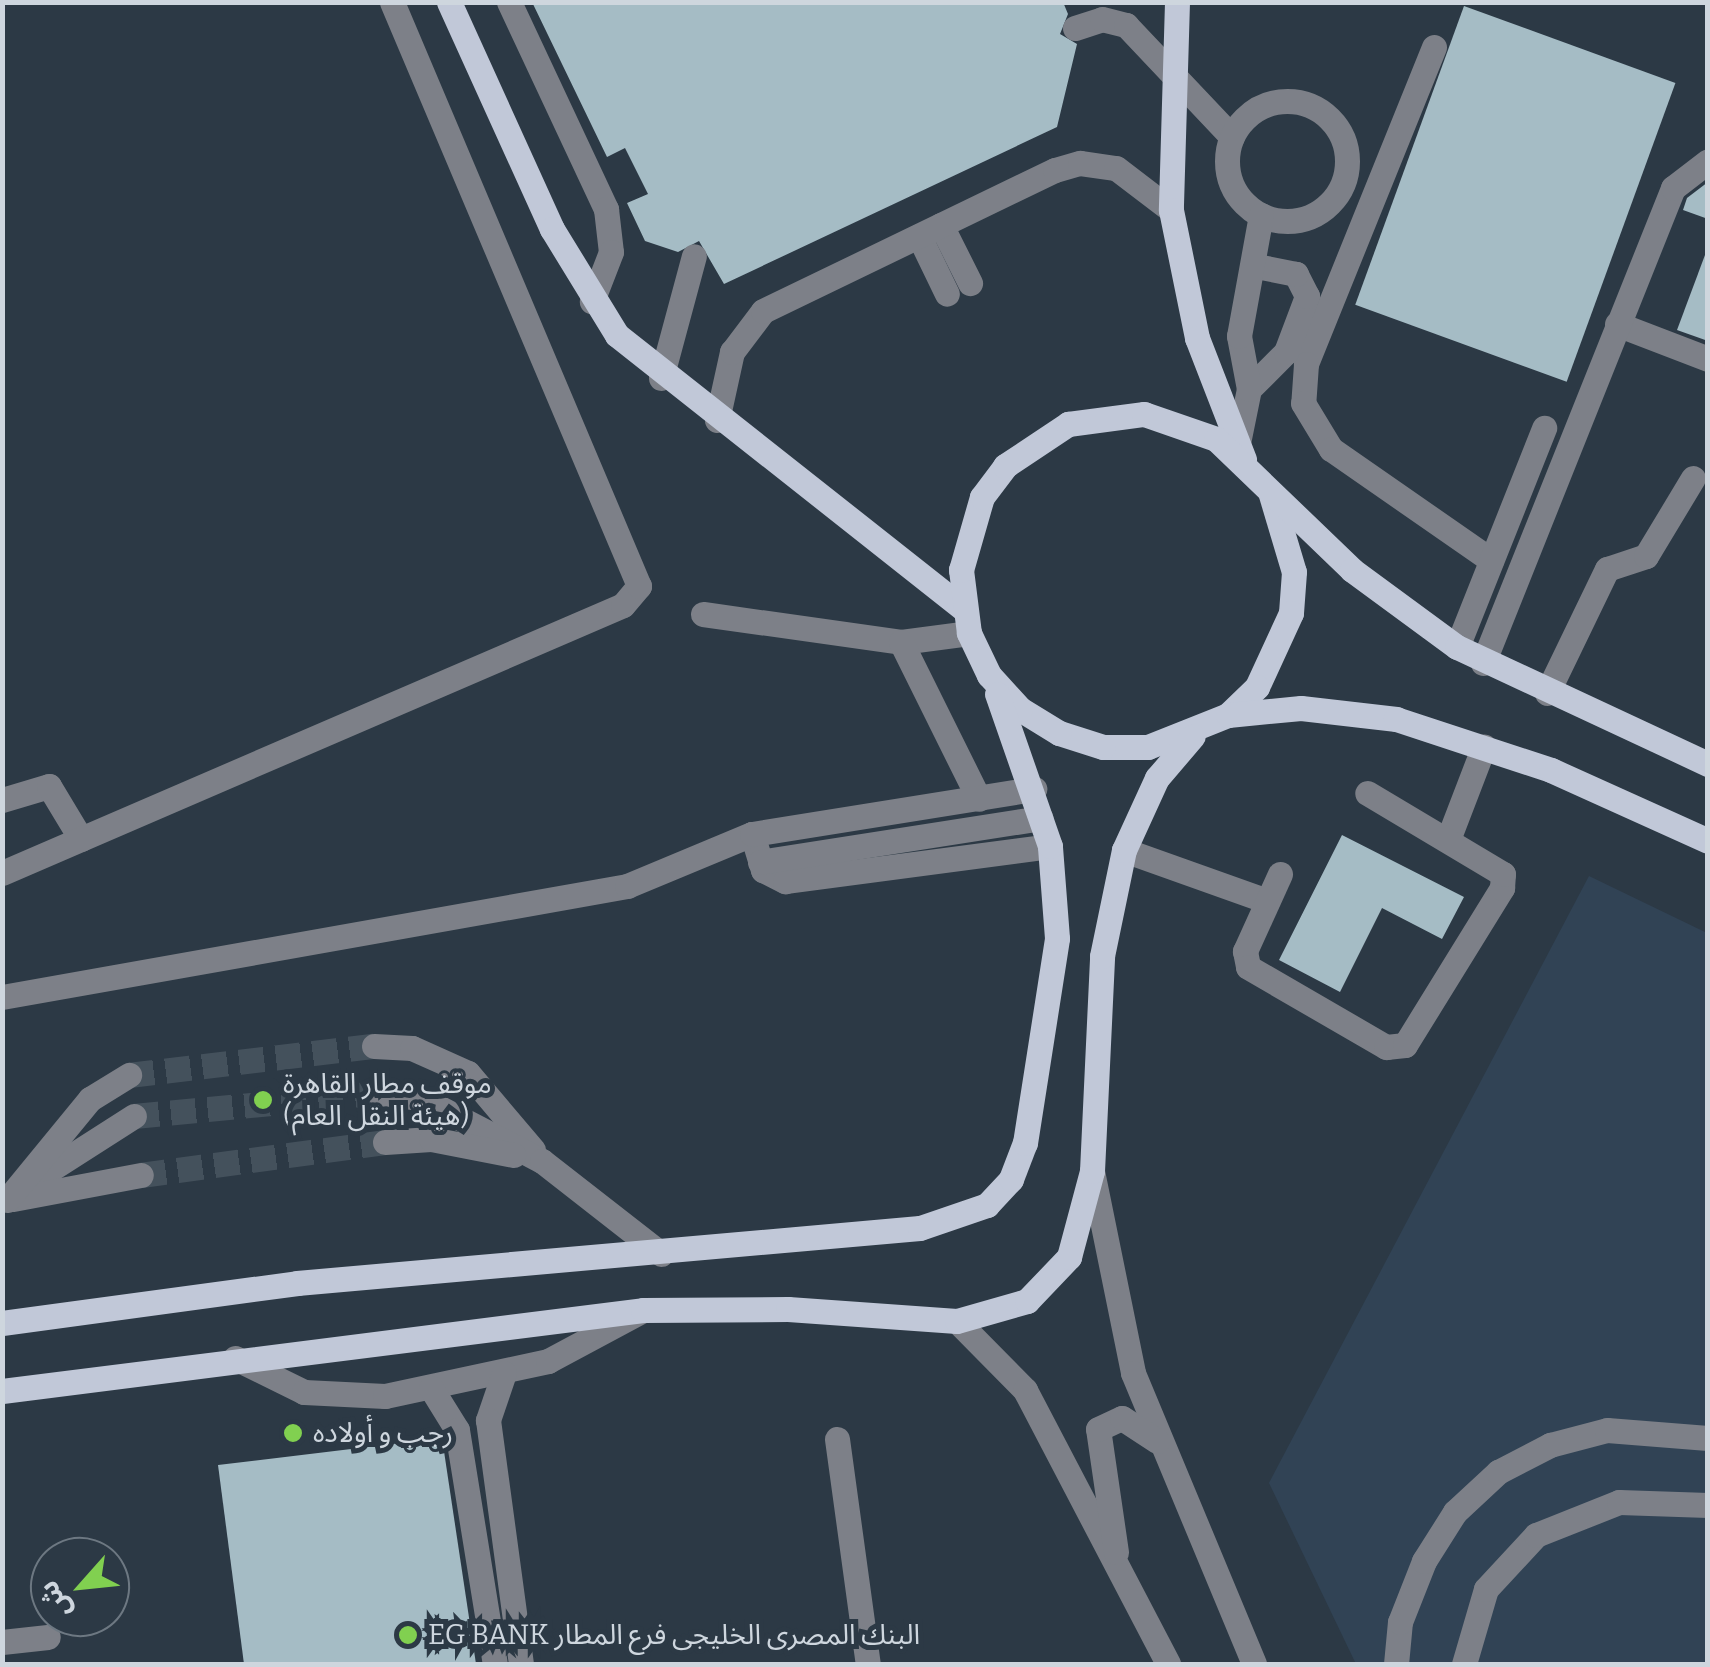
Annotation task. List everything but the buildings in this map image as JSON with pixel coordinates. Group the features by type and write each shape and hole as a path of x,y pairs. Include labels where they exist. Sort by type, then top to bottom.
{"main road":[{"path":"449,2 592,301 661,378 966,621"},
{"path":"1177,2 1171,68 1171,210 1197,338 1242,453 1271,495 1388,599 1457,648 1547,693 1708,764"},
{"path":"2,1323 298,1283 661,1254 920,1228 969,1215 1001,1194 1025,1143 1052,980 1050,846 1034,789 966,621 967,532 982,497 1005,466 1068,424 1106,414 1182,422 1242,453"},
{"path":"989,674 1020,709 1102,747 1148,747 1192,736 1228,715 1264,675 1292,614 1292,559 1271,495"},
{"path":"1228,715 1348,709 1484,746 1708,841"},
{"path":"2,1391 235,1358 643,1310 788,1308 957,1321 1027,1301 1051,1282 1069,1256 1092,1171 1102,956 1124,850 1157,778 1192,736"}],"street":[{"path":"2,873 624,605 639,586 392,2"},
{"path":"509,2 606,210 611,252 592,301"},
{"path":"1075,28 1118,21 1171,68 1232,137"},
{"path":"1434,47 1306,364 1302,403 1330,449 1491,560"},
{"path":"1287,100 1326,114 1343,138 1344,180 1329,204 1289,221 1261,215 1231,182 1232,137 1248,115 1287,100"},
{"path":"1483,663 1673,188 1708,162"},
{"path":"717,420 732,352 763,311 930,231 1080,163 1127,173 1171,210"},
{"path":"1242,453 1249,389 1239,336 1256,266 1261,215"},
{"path":"930,231 958,288"},
{"path":"661,378 694,256"},
{"path":"1249,389 1286,352 1307,296 1296,274 1256,266"},
{"path":"1617,324 1708,359"},
{"path":"1457,648 1544,428"},
{"path":"1547,693 1607,568 1646,556 1693,478"},
{"path":"703,614 901,642 966,621"},
{"path":"901,642 979,799"},
{"path":"1449,838 1484,746"},
{"path":"2,800 49,786 81,839"},
{"path":"2,997 626,886 752,834 1034,789"},
{"path":"1280,874 1244,951 1252,972 1398,1048 1412,1039 1502,888 1494,862 1367,793"},
{"path":"760,862 1041,818"},
{"path":"752,834 768,876 785,880 1050,846"},
{"path":"1124,850 1267,901"},
{"path":"374,1046 412,1048 468,1073 542,1161"},
{"path":"5,1202 90,1100 129,1074"},
{"path":"379,1093 421,1098 542,1161 661,1254"},
{"path":"5,1202 134,1116"},
{"path":"385,1142 431,1139 542,1161"},
{"path":"1092,1171 1122,1333 1157,1441 1254,1664"},
{"path":"5,1202 141,1175"},
{"path":"235,1358 327,1398 430,1388 504,1373 575,1350 643,1310"},
{"path":"957,1321 1025,1390 1167,1663"},
{"path":"504,1373 488,1420 520,1664"},
{"path":"430,1388 457,1430 495,1664"},
{"path":"1116,1562 1098,1429 1122,1418 1157,1441"},
{"path":"1396,1664 1400,1622 1424,1561 1456,1512 1498,1472 1550,1444 1607,1430 1708,1438"},
{"path":"837,1439 868,1664"},
{"path":"1464,1664 1486,1589 1536,1535 1619,1502 1708,1505"},
{"path":"2,1642 48,1637"}],"shaded area":[{"path":"1589,876 1707,933 1707,1664 1356,1664 1269,1483"}],"tunnel":[{"path":"129,1075 374,1046"},
{"path":"134,1116 379,1093"},
{"path":"141,1175 385,1142"}],"place":[{"name":"موقف مطار القاهرة (هيئة النقل العام)","path":"263,1100"},
{"name":"رجب و أولاده","path":"293,1433"},
{"name":"EG BANK البنك المصرى الخليجى فرع المطار","path":"408,1635"}]}
